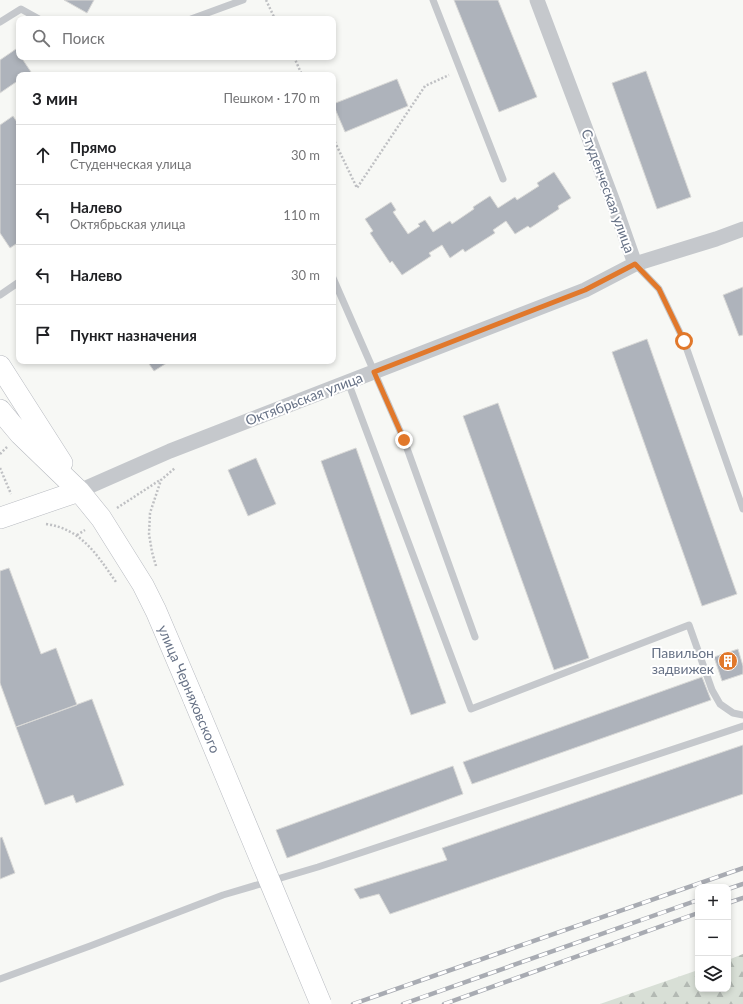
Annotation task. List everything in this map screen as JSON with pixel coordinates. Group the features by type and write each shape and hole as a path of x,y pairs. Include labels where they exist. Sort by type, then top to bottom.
{"street":[{"name":"Студенческая улица","path":"537,0 635,264"},
{"name":"Октябрьская улица","path":"0,518 79,491 170,451 585,290 635,264 743,229"},
{"path":"0,366 79,491"},
{"name":"улица Черняховского","path":"0,410 20,434 79,491 101,518 143,585 156,611 194,700 321,1004"}],"lane":[{"path":"199,16 243,0"},
{"path":"433,0 503,179"},
{"path":"0,22 21,10 33,16"},
{"name":"Студенческая улица","path":"635,264 659,289 684,341 743,509"},
{"path":"0,295 16,284"},
{"path":"336,285 404,440 475,637"},
{"path":"348,382 471,709 689,625 712,690 720,704 732,713 743,715"},
{"path":"0,979 223,895 318,867 743,726"}],"path":[{"path":"266,0 274,16"},
{"path":"295,60 301,72"},
{"path":"336,144 357,188 425,86 460,70"},
{"path":"158,572 152,552 149,534 150,513 161,480 176,466"},
{"path":"43,523 59,526 77,535 95,553 120,588"}],"green space":[{"path":"743,954 743,1004 600,1004 695,971 695,992 731,992 731,959"}],"building":[{"path":"64,0 94,0 87,13"},
{"path":"454,0 498,0 537,97 499,112"},
{"path":"16,49 16,60 23,60 31,72 16,72 16,82 0,93 0,60"},
{"path":"646,71 691,197 657,209 612,83"},
{"path":"397,79 408,106 345,132 336,111 336,103"},
{"path":"13,116 16,120 16,244 10,248 0,233 0,125"},
{"path":"554,172 571,198 558,206 559,209 530,228 528,226 515,234 506,221 493,230 495,233 465,252 463,249 450,258 442,245 429,253 431,256 402,275 392,261 390,263 370,233 373,231 365,219 391,202 396,210 393,212 408,234 420,226 418,224 425,220 433,232 450,221 452,224 474,209 473,207 490,196 498,208 515,197 517,200 539,186 537,183"},
{"path":"743,287 743,335 739,336 723,295"},
{"path":"647,339 737,594 702,606 612,352"},
{"path":"149,364 165,364 154,371"},
{"path":"498,403 589,658 554,670 463,416"},
{"path":"356,448 446,703 411,715 321,461"},
{"path":"256,458 276,504 248,516 228,470"},
{"path":"9,568 41,654 56,648 77,705 16,727 0,683 0,571"},
{"name":"Павильон задвижек","path":"738,649 743,666 743,674 722,681 714,657"},
{"path":"702,677 711,700 472,784 463,762"},
{"path":"92,699 124,785 76,803 73,795 45,805 16,727"},
{"path":"743,745 743,794 390,914 379,894 360,899 354,889 447,860 442,848"},
{"path":"453,766 463,794 287,858 276,830"},
{"path":"2,837 15,873 0,879 0,838"}],"railway":[{"path":"353,1004 743,868"},
{"path":"731,888 743,884"},
{"path":"731,902 743,898"},
{"path":"403,1004 695,901"},
{"path":"444,1004 695,914"}],"place":[{"name":"Павильон задвижек","path":"728,661"}],"route":[{"path":"404,440 374,372 585,290 635,264 659,289 684,341"}]}
